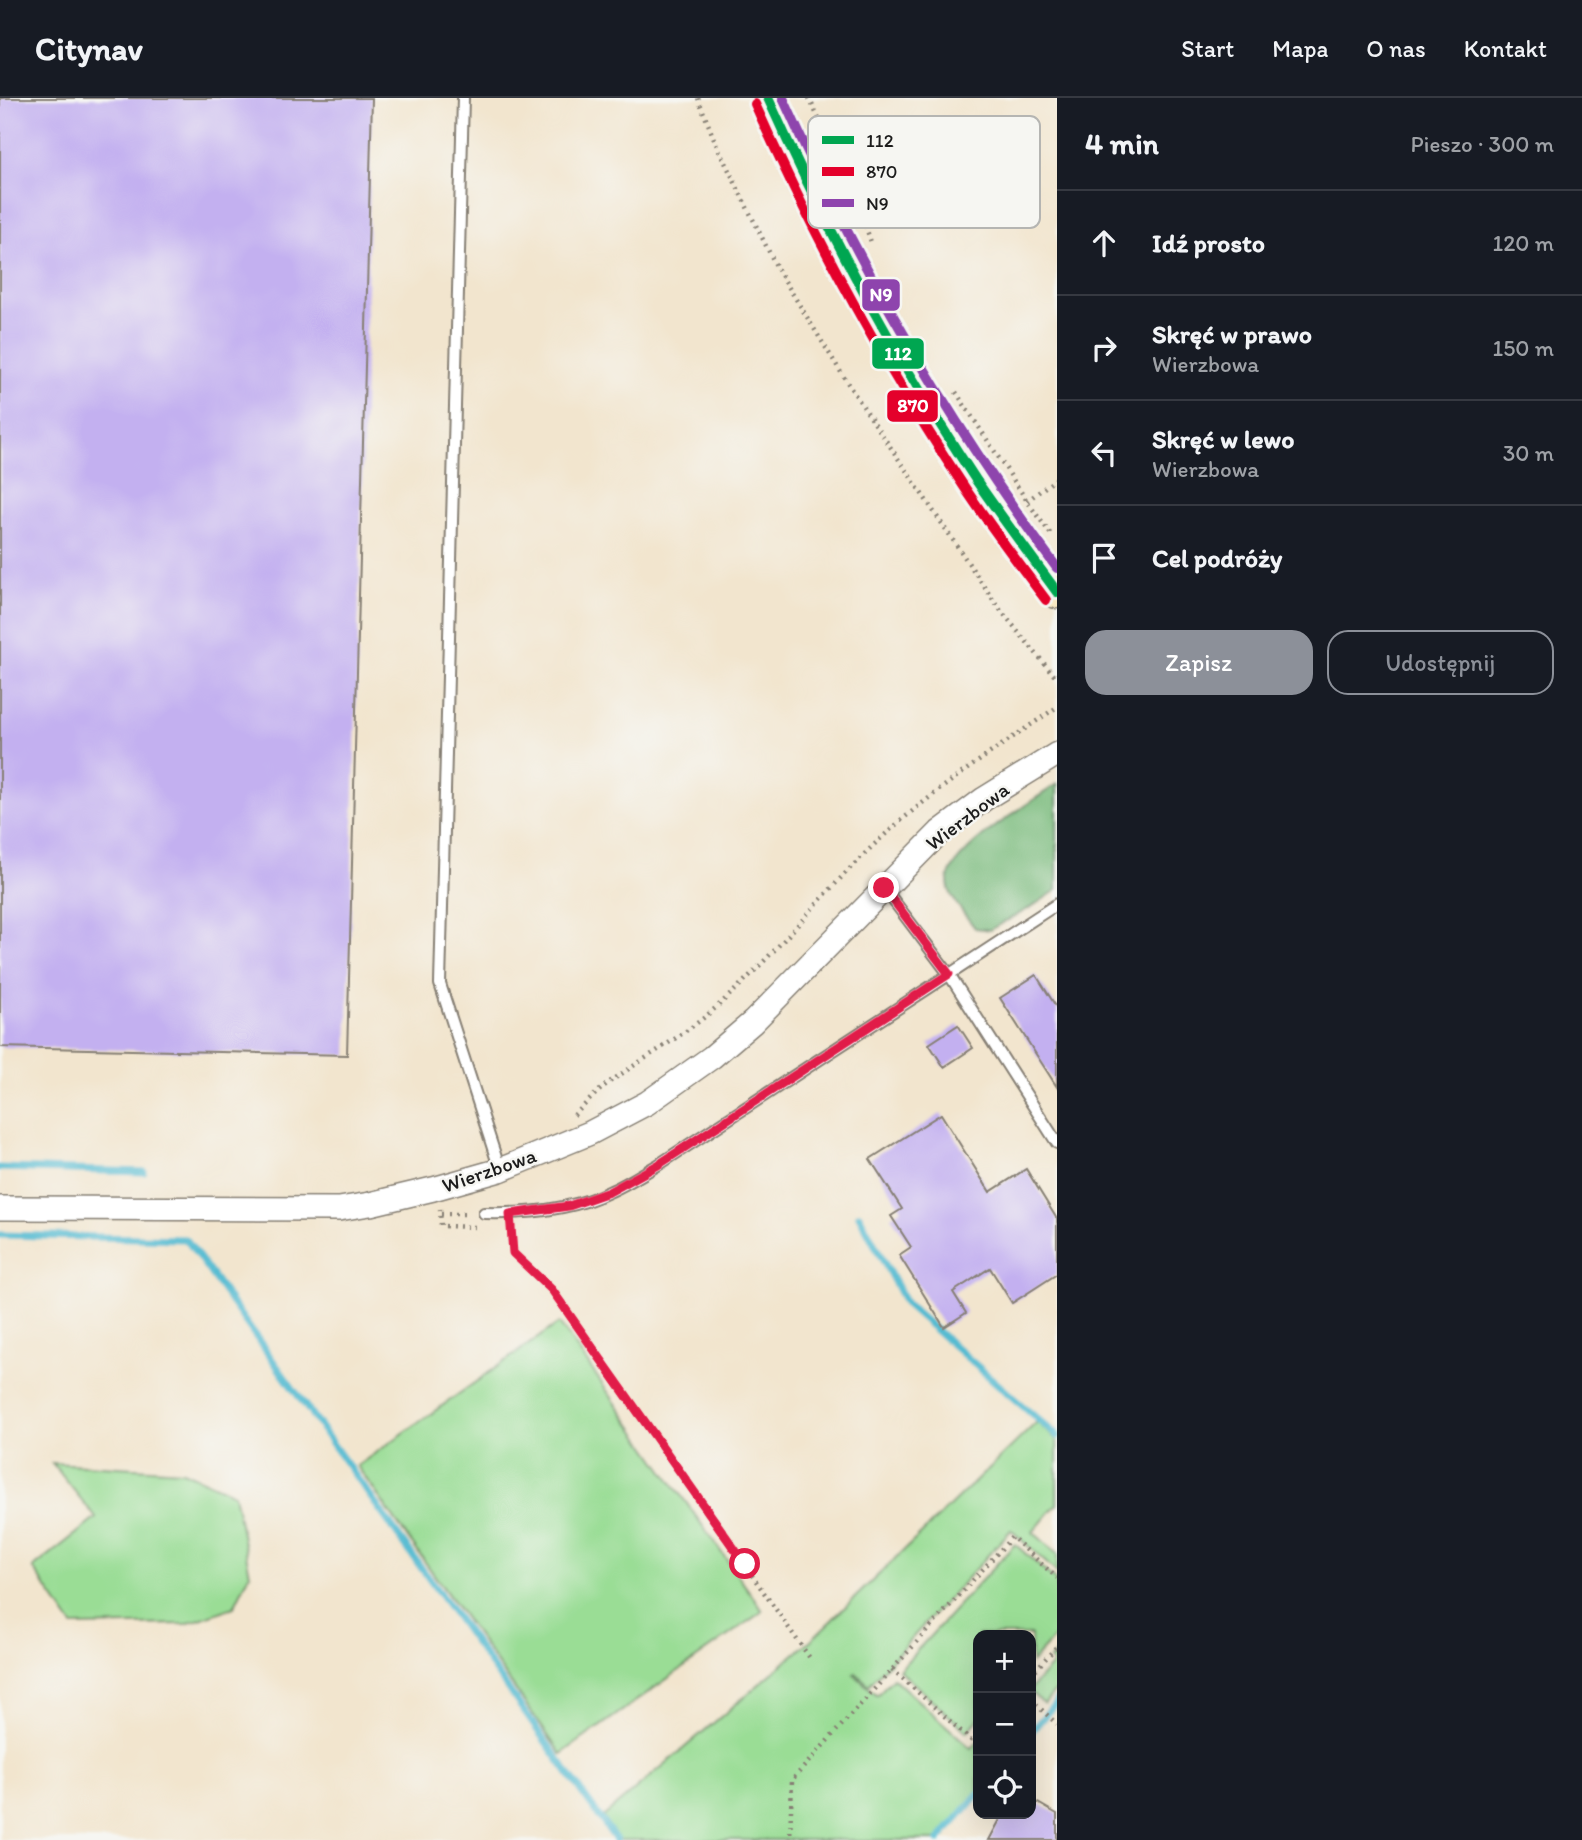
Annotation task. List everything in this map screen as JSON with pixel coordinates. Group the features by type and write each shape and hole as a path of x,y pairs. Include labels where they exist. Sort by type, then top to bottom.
{"main road":[{"path":"768,98 808,185"},
{"path":"830,228 933,412 994,506 1057,592"}],"street":[{"name":"Wierzbowa","path":"0,1208 339,1209 433,1189 500,1170 590,1133 647,1103 712,1057 753,1022 940,831 984,799 1057,754"}],"lane":[{"path":"463,98 440,984 500,1170"},
{"path":"884,888 949,974 1057,1143"},
{"name":"Wierzbowa","path":"484,1213 510,1214 569,1206 609,1192 658,1165 1057,904"}],"path":[{"path":"698,98 716,144 778,270 850,387 998,607 1057,679"},
{"path":"809,98 818,116"},
{"path":"866,228 872,246"},
{"path":"953,387 1057,542"},
{"path":"1027,501 1057,478"},
{"path":"564,1123 611,1081 721,1004 767,959 836,883 915,807 1057,707"},
{"path":"441,1226 441,1214 484,1213"},
{"path":"510,1214 513,1253 552,1290 812,1661"},
{"path":"790,1840 792,1780 1012,1537 1057,1578"},
{"path":"1036,1669 1057,1646"},
{"path":"892,1669 971,1741 973,1738"},
{"path":"1036,1705 1057,1724"}],"green space":[{"path":"1057,784 1057,890 990,930 975,928 951,894 948,881 952,869 962,856 994,828"},
{"path":"559,1323 763,1611 561,1754 357,1466"},
{"path":"1037,1422 1057,1440 1057,1504 1033,1532 1057,1554 1057,1573 1011,1530 869,1685 854,1674 877,1695 893,1678 971,1748 973,1746 973,1804 940,1840 618,1840 603,1817 811,1640"},
{"path":"52,1463 183,1471 234,1494 250,1574 234,1607 186,1624 73,1626 33,1568 96,1518"},
{"path":"1015,1544 1057,1582 1057,1635 1036,1658 1036,1630 973,1630 973,1725 967,1732 899,1670"},
{"path":"1057,1652 1057,1689 1044,1704 1036,1697 1036,1683 1053,1664 1050,1660"}],"building":[{"path":"0,98 372,98 347,1055 0,1047"},
{"path":"1036,975 1057,1008 1057,1087 1000,998"},
{"path":"958,1025 973,1048 944,1067 929,1044"},
{"path":"941,1114 990,1192 1026,1169 1057,1219 1057,1274 1012,1303 990,1268 953,1292 966,1313 944,1327 899,1255 911,1247 891,1216 902,1209 870,1159"},
{"path":"1036,1802 1057,1814 1057,1840 989,1840 1000,1819 1036,1819"}],"waterway":[{"path":"0,1168 144,1172"},
{"path":"859,1215 906,1304 1057,1436"},
{"path":"0,1235 186,1239 616,1840"},
{"path":"1036,1726 1057,1701"},
{"path":"939,1840 973,1800"}],"transit line":[{"name":"112","path":"768,98 808,183"},
{"name":"N9","path":"783,98 808,151"},
{"name":"870","path":"755,104 808,217"},
{"name":"870","path":"814,228 879,348 935,442 994,530 1046,600"},
{"name":"112","path":"830,228 918,388 976,480 1057,592"},
{"name":"N9","path":"846,228 942,399 1017,513 1057,568"}],"route":[{"path":"745,1564 552,1290 513,1253 510,1214 569,1206 609,1192 658,1165 949,974 884,888"}]}
